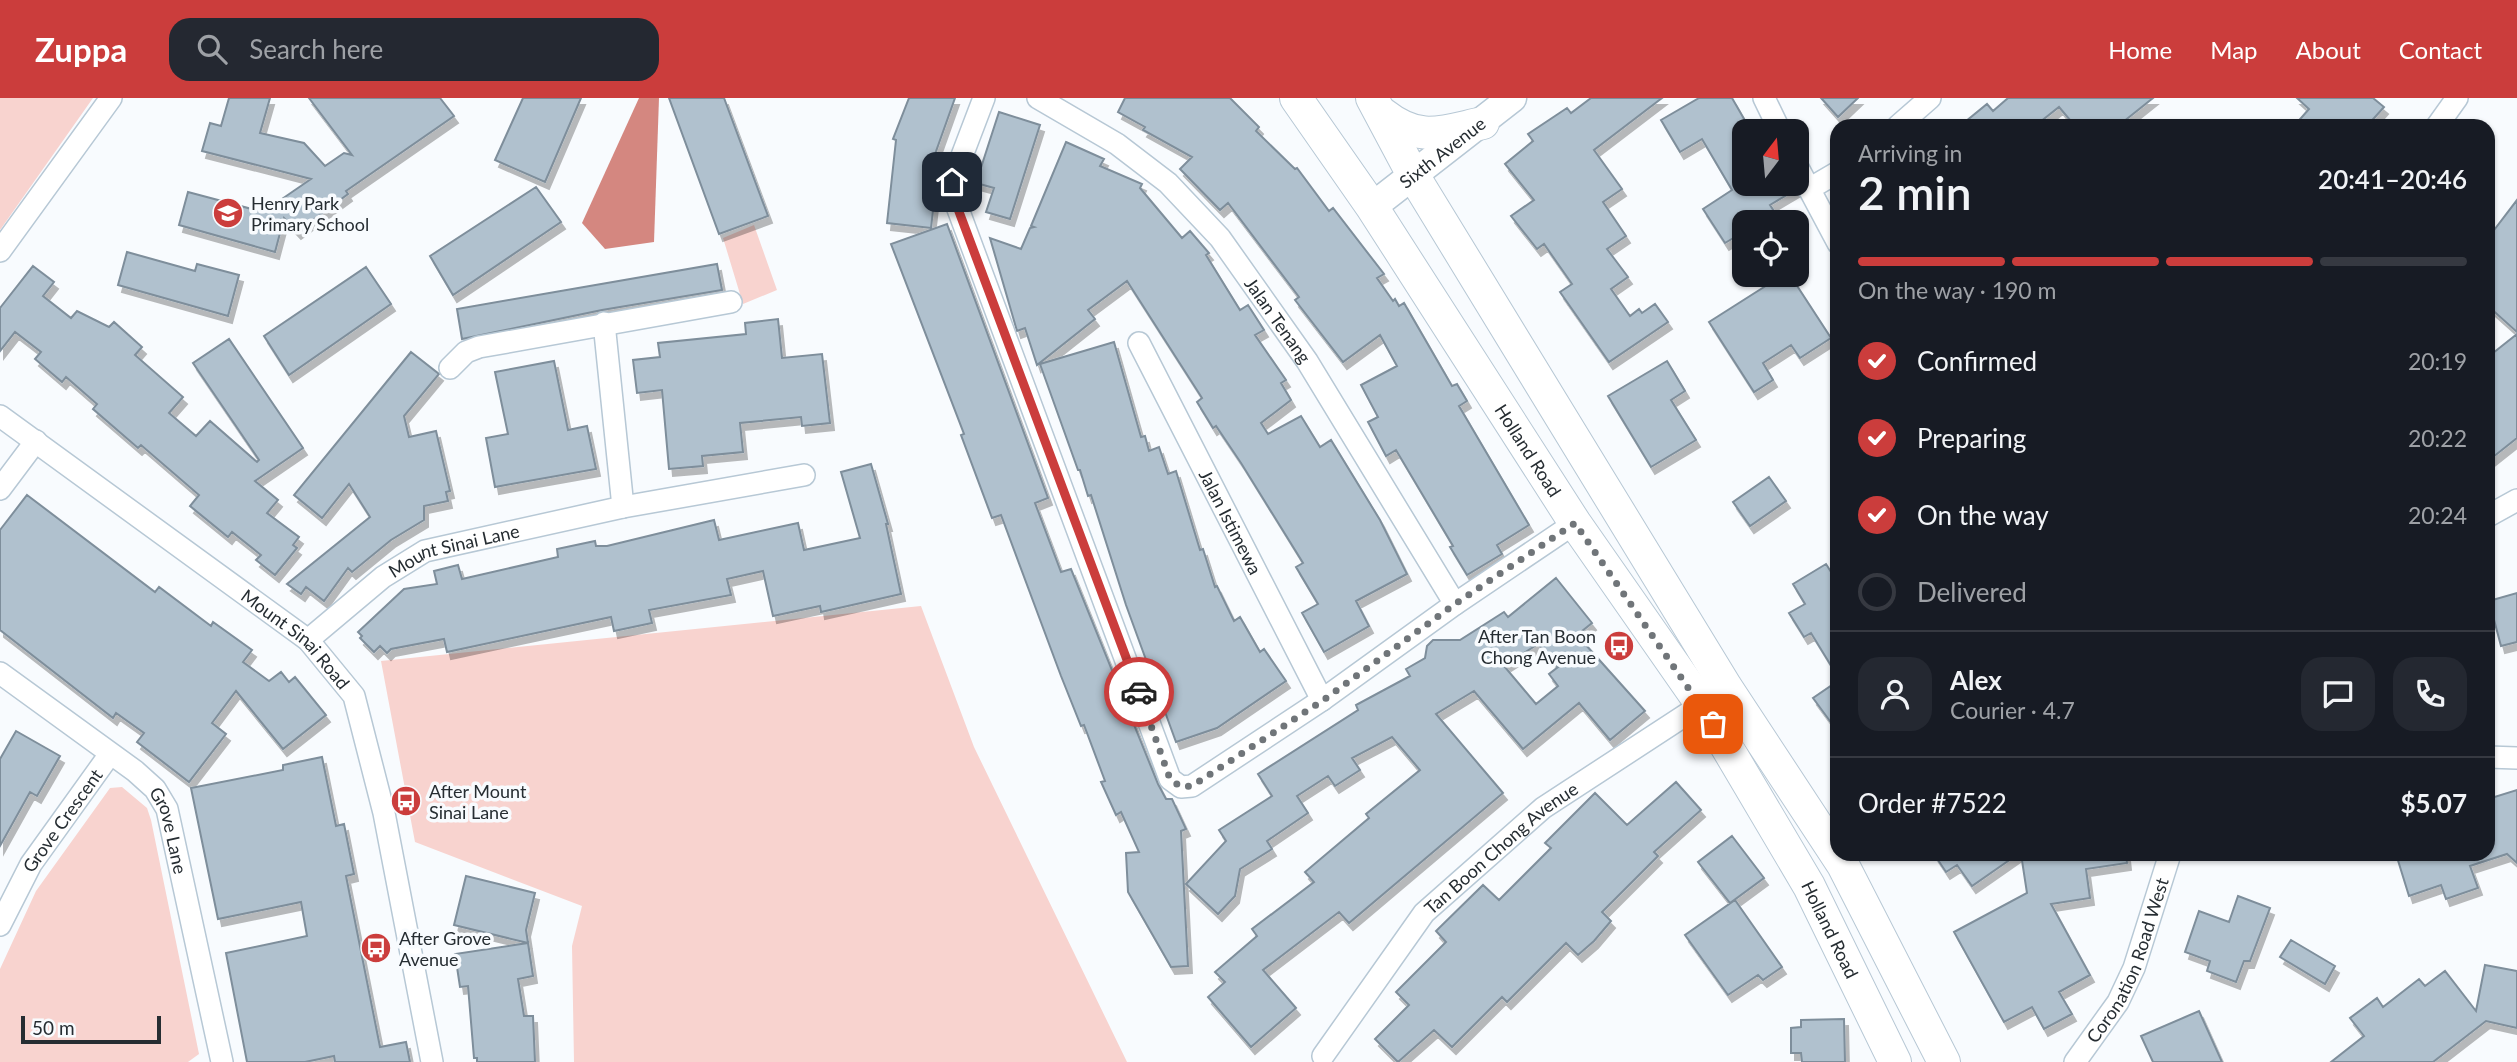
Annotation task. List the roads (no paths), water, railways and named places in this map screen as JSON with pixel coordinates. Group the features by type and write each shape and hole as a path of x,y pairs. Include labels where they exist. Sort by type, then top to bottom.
{"main road":[{"name":"Holland Road","path":"1296,98 1372,206 1575,523 1714,696 1830,848"},
{"name":"Sixth Avenue","path":"1372,206 1483,123 1511,98"},
{"name":"Holland Road","path":"1377,106 1413,175 1714,696 1895,1062"},
{"path":"1377,106 1400,127 1431,135 1483,123"},
{"name":"Holland Road","path":"1840,861 1944,1062"}],"street":[{"path":"0,251 111,98"},
{"path":"984,98 952,182 955,201 1170,779 1181,787 1192,786 1322,701 1455,604 1575,523"},
{"name":"Jalan Tenang","path":"1038,98 1128,152 1168,183 1220,237 1307,361 1455,604"},
{"path":"1764,98 1774,119"},
{"path":"1906,119 1930,98"},
{"path":"2442,119 2457,98"},
{"path":"1810,188 1830,177"},
{"path":"1810,191 1830,228"},
{"path":"450,368 466,352 480,347 731,302"},
{"path":"604,323 623,507"},
{"name":"Jalan Istimewa","path":"1139,344 1322,701"},
{"name":"Mount Sinai Road","path":"0,416 308,640 354,696 384,813 432,1062"},
{"path":"0,489 36,441"},
{"name":"Mount Sinai Lane","path":"308,640 383,577 425,551 623,507 804,475"},
{"path":"2495,512 2517,500"},
{"name":"Grove Lane","path":"0,673 155,789 167,809 222,1062"},
{"name":"Tan Boon Chong Avenue","path":"1323,1056 1424,913 1544,808 1714,696"},
{"name":"Grove Crescent","path":"0,925 31,864 110,754"},
{"path":"2495,757 2517,758"},
{"name":"Coronation Road West","path":"2075,1062 2118,1002 2134,968 2168,861"}],"place":[{"name":"Henry Park Primary School","path":"228,213"},
{"name":"After Tan Boon Chong Avenue","path":"1619,646"},
{"name":"After Mount Sinai Lane","path":"406,801"},
{"name":"After Grove Avenue","path":"376,948"}]}
